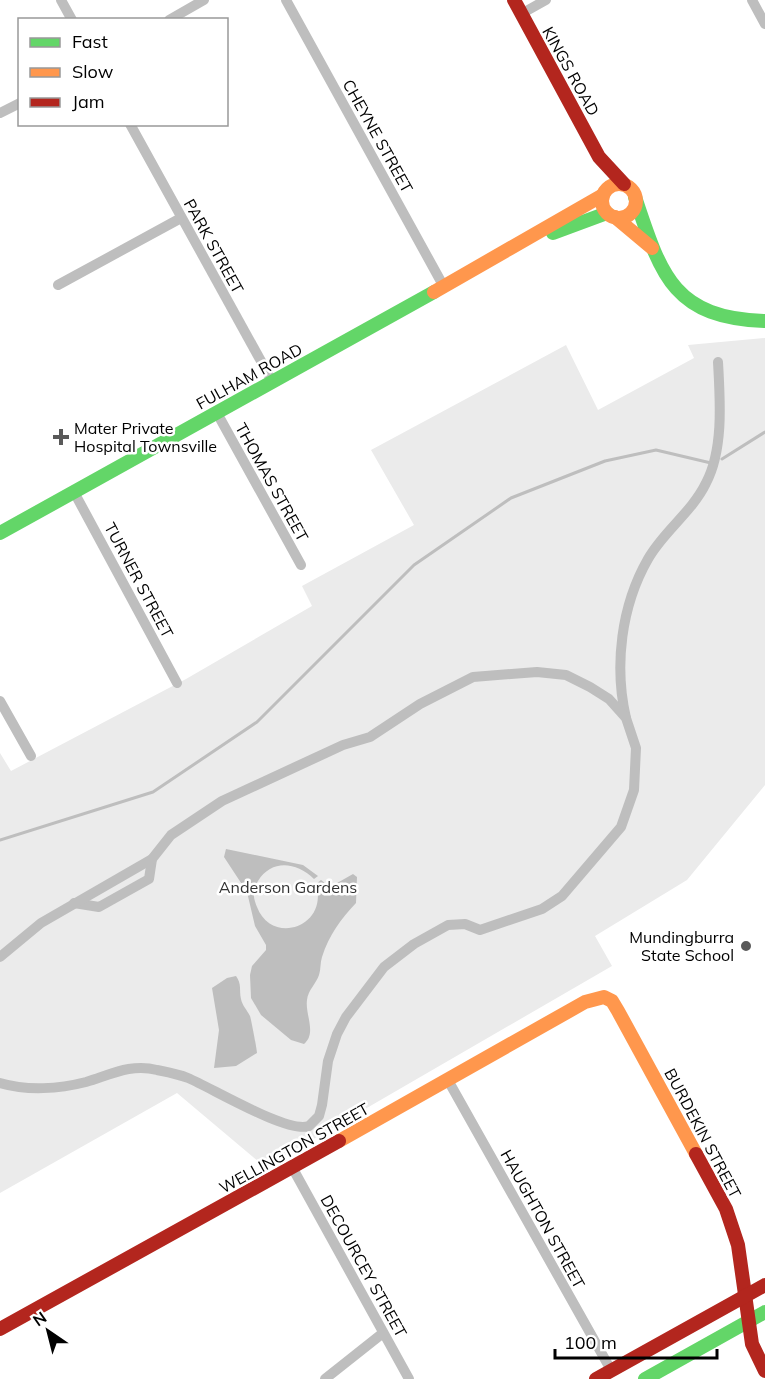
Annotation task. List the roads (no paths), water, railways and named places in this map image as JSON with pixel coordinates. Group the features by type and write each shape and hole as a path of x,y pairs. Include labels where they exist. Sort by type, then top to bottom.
{"street":[{"path":"61,0 71,18"},
{"path":"172,18 204,0"},
{"name":"CHEYNE STREET","path":"285,0 444,287"},
{"name":"KINGS ROAD","path":"514,0 599,157 624,184"},
{"path":"521,14 546,0"},
{"path":"752,0 765,24"},
{"path":"0,113 18,104"},
{"name":"PARK STREET","path":"131,126 272,381"},
{"name":"KINGS ROAD","path":"599,157 604,193"},
{"path":"652,248 603,208 604,193 617,184 624,184 635,197 652,248 680,293 699,310 730,321 765,321"},
{"name":"FULHAM ROAD","path":"0,533 514,248 604,193"},
{"path":"611,215 631,212 635,197"},
{"name":"FULHAM ROAD","path":"514,248 611,215"},
{"path":"58,285 182,218"},
{"path":"0,1083 29,1089 85,1082 118,1070 147,1067 187,1077 288,1126 309,1126 319,1116 328,1061 337,1034 346,1017 384,967 414,944 448,924 465,924 480,930 542,909 562,896 621,827 634,790 636,748 621,694 619,666 628,603 648,558 707,483 713,463 719,422 718,362"},
{"name":"THOMAS STREET","path":"217,413 301,566"},
{"name":"TURNER STREET","path":"74,492 177,683"},
{"path":"0,957 41,923 152,859 164,847 171,835 222,801 343,746 370,737 420,704 473,677 537,672 566,675 609,699 626,718"},
{"path":"0,701 31,756"},
{"path":"74,903 99,907 149,879 152,859"},
{"name":"WELLINGTON STREET","path":"0,1329 96,1279 292,1167 449,1082 585,1002 604,997"},
{"name":"BURDEKIN STREET","path":"604,997 612,1001 618,1011 726,1209 738,1245 752,1344 765,1371"},
{"name":"HAUGHTON STREET","path":"449,1082 611,1370"},
{"name":"DECOURCEY STREET","path":"292,1167 409,1379"},
{"path":"596,1379 765,1285"},
{"path":"645,1379 765,1312"},
{"path":"325,1379 383,1333"}],"waterway":[{"path":"722,459 765,432"},
{"path":"0,840 153,792 257,722 414,565 511,498 605,461 656,450 711,463"}],"place":[{"name":"Mater Private Hospital Townsville","path":"61,437"},
{"name":"Mundingburra State School","path":"746,946"}],"park label":[{"name":"Anderson Gardens","path":"288,887"}]}
